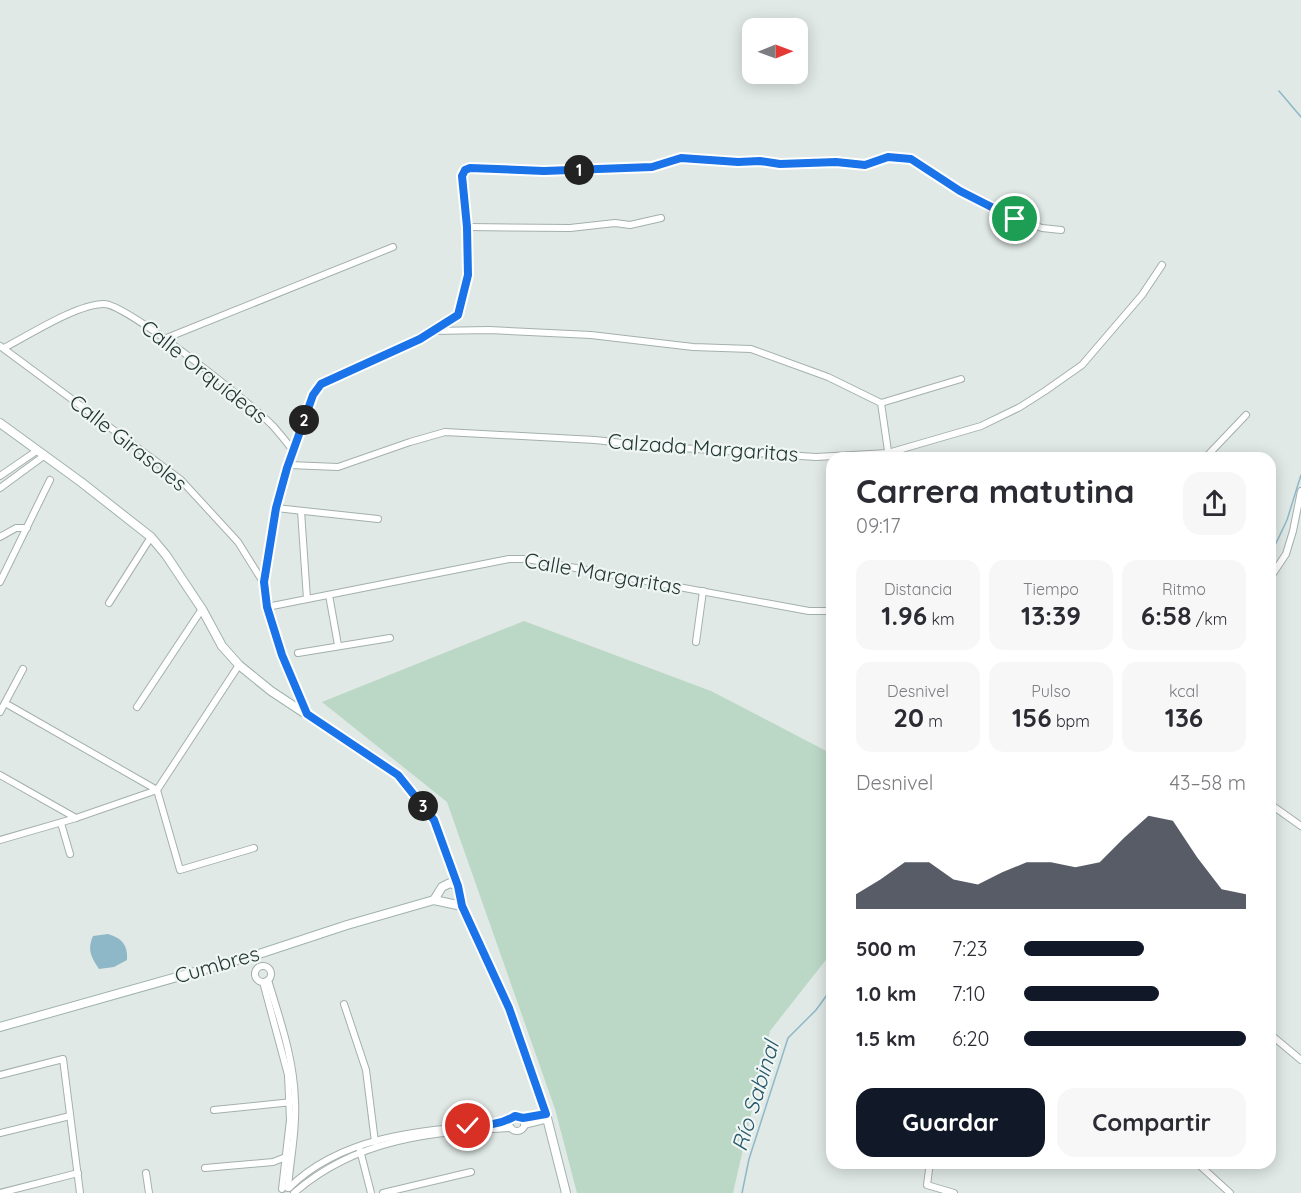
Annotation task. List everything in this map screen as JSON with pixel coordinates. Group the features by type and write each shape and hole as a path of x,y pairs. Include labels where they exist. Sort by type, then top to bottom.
{"street":[{"path":"307,714 282,655 267,607 264,582 276,508 313,395 321,384 420,339 458,315 468,275 467,227 462,176 465,170 470,168 544,171 652,167 681,158 780,164 836,162 865,165 888,157 911,159 960,191 1015,219 1042,228 1061,230"},
{"path":"467,227 541,228 630,225 661,218"},
{"path":"164,339 393,247"},
{"name":"Calzada Margaritas","path":"898,452 981,426 1046,391 1082,365 1142,295 1162,265"},
{"name":"Calle Orquídeas","path":"2,347 79,309 105,304 141,322 246,402 272,425 293,451"},
{"path":"430,331 489,330 565,334 693,347 751,349 828,377 881,403 961,379"},
{"name":"Calle Girasoles","path":"2,347 181,480 238,542 264,582"},
{"path":"881,403 888,452"},
{"path":"1210,452 1246,415"},
{"path":"0,423 151,537 166,555 202,609 222,646 239,665 271,691 398,775 434,820 458,886 462,906 509,1008 547,1117 566,1193"},
{"name":"Calzada Margaritas","path":"289,465 338,467 445,432 826,457"},
{"path":"2,471 41,452"},
{"path":"0,488 41,452"},
{"path":"2,471 13,478"},
{"path":"0,582 50,480"},
{"path":"1276,569 1286,554 1301,491"},
{"path":"276,508 378,519"},
{"path":"301,511 307,599"},
{"path":"0,537 16,528 27,528"},
{"path":"109,603 151,537"},
{"name":"Calle Margaritas","path":"267,607 509,559 527,559 809,611 826,611"},
{"path":"696,642 703,591"},
{"path":"329,595 338,645"},
{"path":"137,707 202,609"},
{"path":"298,652 390,638"},
{"path":"0,840 61,823 158,790 239,665"},
{"path":"0,712 23,669"},
{"path":"5,703 158,790 180,870 254,848"},
{"path":"0,775 76,818"},
{"path":"1276,808 1301,826"},
{"path":"61,823 70,855"},
{"name":"Cumbres","path":"434,900 446,884 458,886"},
{"name":"Cumbres","path":"0,1027 434,900 462,906"},
{"path":"259,953 262,967 270,973 265,981 293,1075 293,1102 285,1172 288,1191"},
{"path":"262,967 256,970 255,976 258,981 265,981"},
{"path":"345,1005 366,1070 375,1142"},
{"path":"1276,1039 1301,1060"},
{"path":"0,1076 63,1059 80,1193"},
{"path":"214,1110 293,1102"},
{"path":"288,1191 296,1120 293,1102"},
{"path":"0,1133 70,1116"},
{"path":"511,1124 515,1116 547,1117"},
{"path":"288,1191 302,1176 375,1142 418,1131 498,1124 511,1124 519,1131 524,1125 547,1117"},
{"path":"523,1118 524,1125"},
{"path":"360,1149 419,1136 511,1124"},
{"path":"360,1149 371,1193"},
{"path":"205,1168 273,1162 286,1157"},
{"path":"273,1162 285,1172"},
{"path":"929,1169 927,1185 954,1193"},
{"path":"1203,1169 1228,1192"},
{"path":"383,1193 471,1172"},
{"path":"0,1193 78,1173"},
{"path":"146,1173 149,1193"}],"green space":[{"path":"524,621 711,691 826,751 826,960 770,1031 733,1193 577,1193 555,1109 447,802 322,702"}],"water":[{"path":"108,934 123,943 127,960 114,967 99,969 91,953 91,941 93,936"}],"waterway":[{"name":"Río Sabinal","path":"1279,91 1301,117"},
{"name":"Río Sabinal","path":"1276,543 1287,520 1301,475"},
{"name":"Río Sabinal","path":"742,1193 749,1159 788,1038 816,1010 826,996"}],"route":[{"path":"468,1126 498,1124 510,1121 515,1116 523,1118 546,1114 509,1008 462,906 458,886 434,820 398,775 307,714 282,655 267,603 264,582 276,508 287,468 313,395 321,384 420,339 458,315 468,275 467,227 462,176 465,170 470,168 544,171 628,166 652,167 681,158 780,164 836,162 865,165 888,157 911,159 960,191 1015,219"}]}
